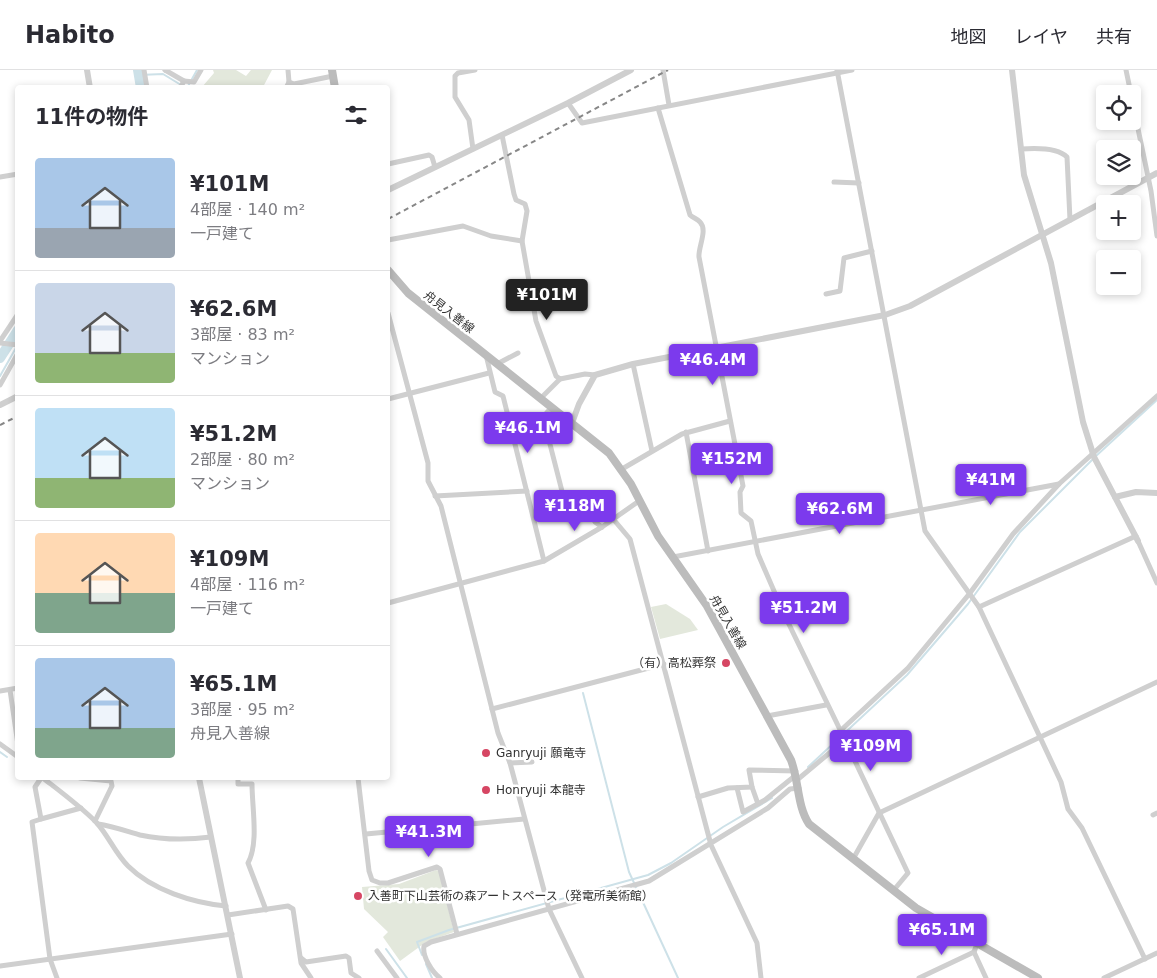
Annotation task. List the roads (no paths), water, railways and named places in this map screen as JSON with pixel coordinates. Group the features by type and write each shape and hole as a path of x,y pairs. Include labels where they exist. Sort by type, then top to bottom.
{"main road":[{"name":"舟見入善線","path":"390,272 408,293 609,453 622,469 673,557 707,606 767,716 797,778 802,811 809,824 852,860 916,908 1038,978"}],"street":[{"path":"87,70 90,85"},
{"path":"144,70 146,85"},
{"path":"166,70 184,81 194,82 201,70"},
{"path":"288,70 288,85 332,73"},
{"path":"473,149 469,120 455,97 455,76 458,73 475,70"},
{"path":"390,189 568,103 631,70"},
{"path":"662,70 669,105"},
{"path":"568,103 582,123 837,71 852,70"},
{"path":"1012,70 1024,175 1044,235 1057,289 1083,422 1092,452 1137,538 1157,583"},
{"path":"1126,70 1129,85"},
{"path":"837,71 925,531 980,607 1062,782 1068,809 1082,828 1145,959"},
{"path":"182,85 184,81"},
{"path":"658,108 690,215 702,223 704,231 698,247 699,257 743,486 740,492 741,513 751,520 754,542 784,614 908,873 893,891"},
{"path":"1138,130 1157,236"},
{"path":"502,135 514,194 516,200 525,204 527,211 522,242 536,321 556,376 560,379"},
{"path":"1020,149 1036,148 1054,151 1062,153 1067,158 1070,220"},
{"path":"390,164 429,155 432,157 435,167"},
{"path":"0,177 15,174"},
{"path":"540,398 560,379 585,374 595,375 633,364 885,315 910,306 1157,174"},
{"path":"834,182 859,183"},
{"path":"390,240 463,226 491,236 522,242"},
{"path":"826,294 840,291 844,258 872,252"},
{"path":"15,319 1,342 15,344"},
{"path":"390,320 428,463 428,481 441,506 498,733 510,763 549,909 582,978"},
{"path":"497,364 518,353"},
{"path":"486,355 495,392 503,396 544,561"},
{"path":"0,385 15,358"},
{"path":"633,364 652,451"},
{"path":"390,399 489,373"},
{"path":"572,423 579,404 595,375"},
{"path":"839,732 908,668 970,593 1013,534 1058,484 1157,396"},
{"path":"0,405 15,398"},
{"path":"552,407 543,417 564,499 587,506 595,522 602,527"},
{"path":"622,469 686,432 730,421"},
{"path":"686,432 708,550"},
{"path":"673,557 1058,484"},
{"path":"435,496 527,491"},
{"path":"1115,497 1136,492 1157,493"},
{"path":"390,602 544,561 614,520 639,501"},
{"path":"614,520 630,539 711,845 757,944 761,978"},
{"path":"980,607 1137,538"},
{"path":"492,709 664,664"},
{"path":"852,860 879,813 1157,682"},
{"path":"0,691 15,689"},
{"path":"10,690 15,724"},
{"path":"767,716 826,705"},
{"path":"737,788 744,812 797,778 845,740"},
{"path":"0,744 15,755"},
{"path":"510,763 532,762"},
{"path":"758,804 749,770 797,778"},
{"path":"438,977 428,962 423,950 424,946 442,937 649,881 711,845 780,799 797,778"},
{"path":"40,780 35,787 41,819"},
{"path":"45,780 82,808 96,823 117,852 141,877 170,891 205,904 226,906"},
{"path":"96,823 112,786 111,781 101,780"},
{"path":"199,780 240,978"},
{"path":"238,780 238,784 252,784 255,840 254,852 248,863 266,910"},
{"path":"358,780 369,871 372,880 388,883 433,867 440,869 457,934"},
{"path":"698,797 737,788 752,787"},
{"path":"57,978 50,959 32,822 82,808"},
{"path":"366,834 524,820"},
{"path":"96,823 166,838 193,839 211,837"},
{"path":"228,915 288,906 293,909 301,963 311,978"},
{"path":"0,966 232,934"},
{"path":"918,978 974,952 977,944"},
{"path":"377,952 397,978"},
{"path":"974,952 986,978"},
{"path":"1104,978 1157,953"},
{"path":"300,958 306,962 346,956 349,958 351,972 359,978"}],"waterway":[{"path":"138,70 140,85"},
{"path":"189,85 197,70"},
{"path":"139,75 163,74 181,85"},
{"path":"0,358 15,335"},
{"path":"0,376 15,350"},
{"path":"1096,456 1157,400"},
{"path":"808,767 907,675 968,604 1020,532 1093,459"},
{"path":"583,693 629,872 678,978"},
{"path":"0,752 7,757"},
{"path":"422,955 417,942 449,930 648,875 671,863 723,827 772,798"},
{"path":"386,949 407,978"},
{"path":"426,964 432,978"}],"railway":[{"path":"390,218 668,70"},
{"path":"0,425 15,418"}],"place":[{"name":"（有）高松葬祭","path":"726,663"},
{"name":"Ganryuji 願竜寺","path":"486,753"},
{"name":"Honryuji 本龍寺","path":"486,790"},
{"name":"入善町下山芸術の森アートスペース（発電所美術館）","path":"358,896"}]}
